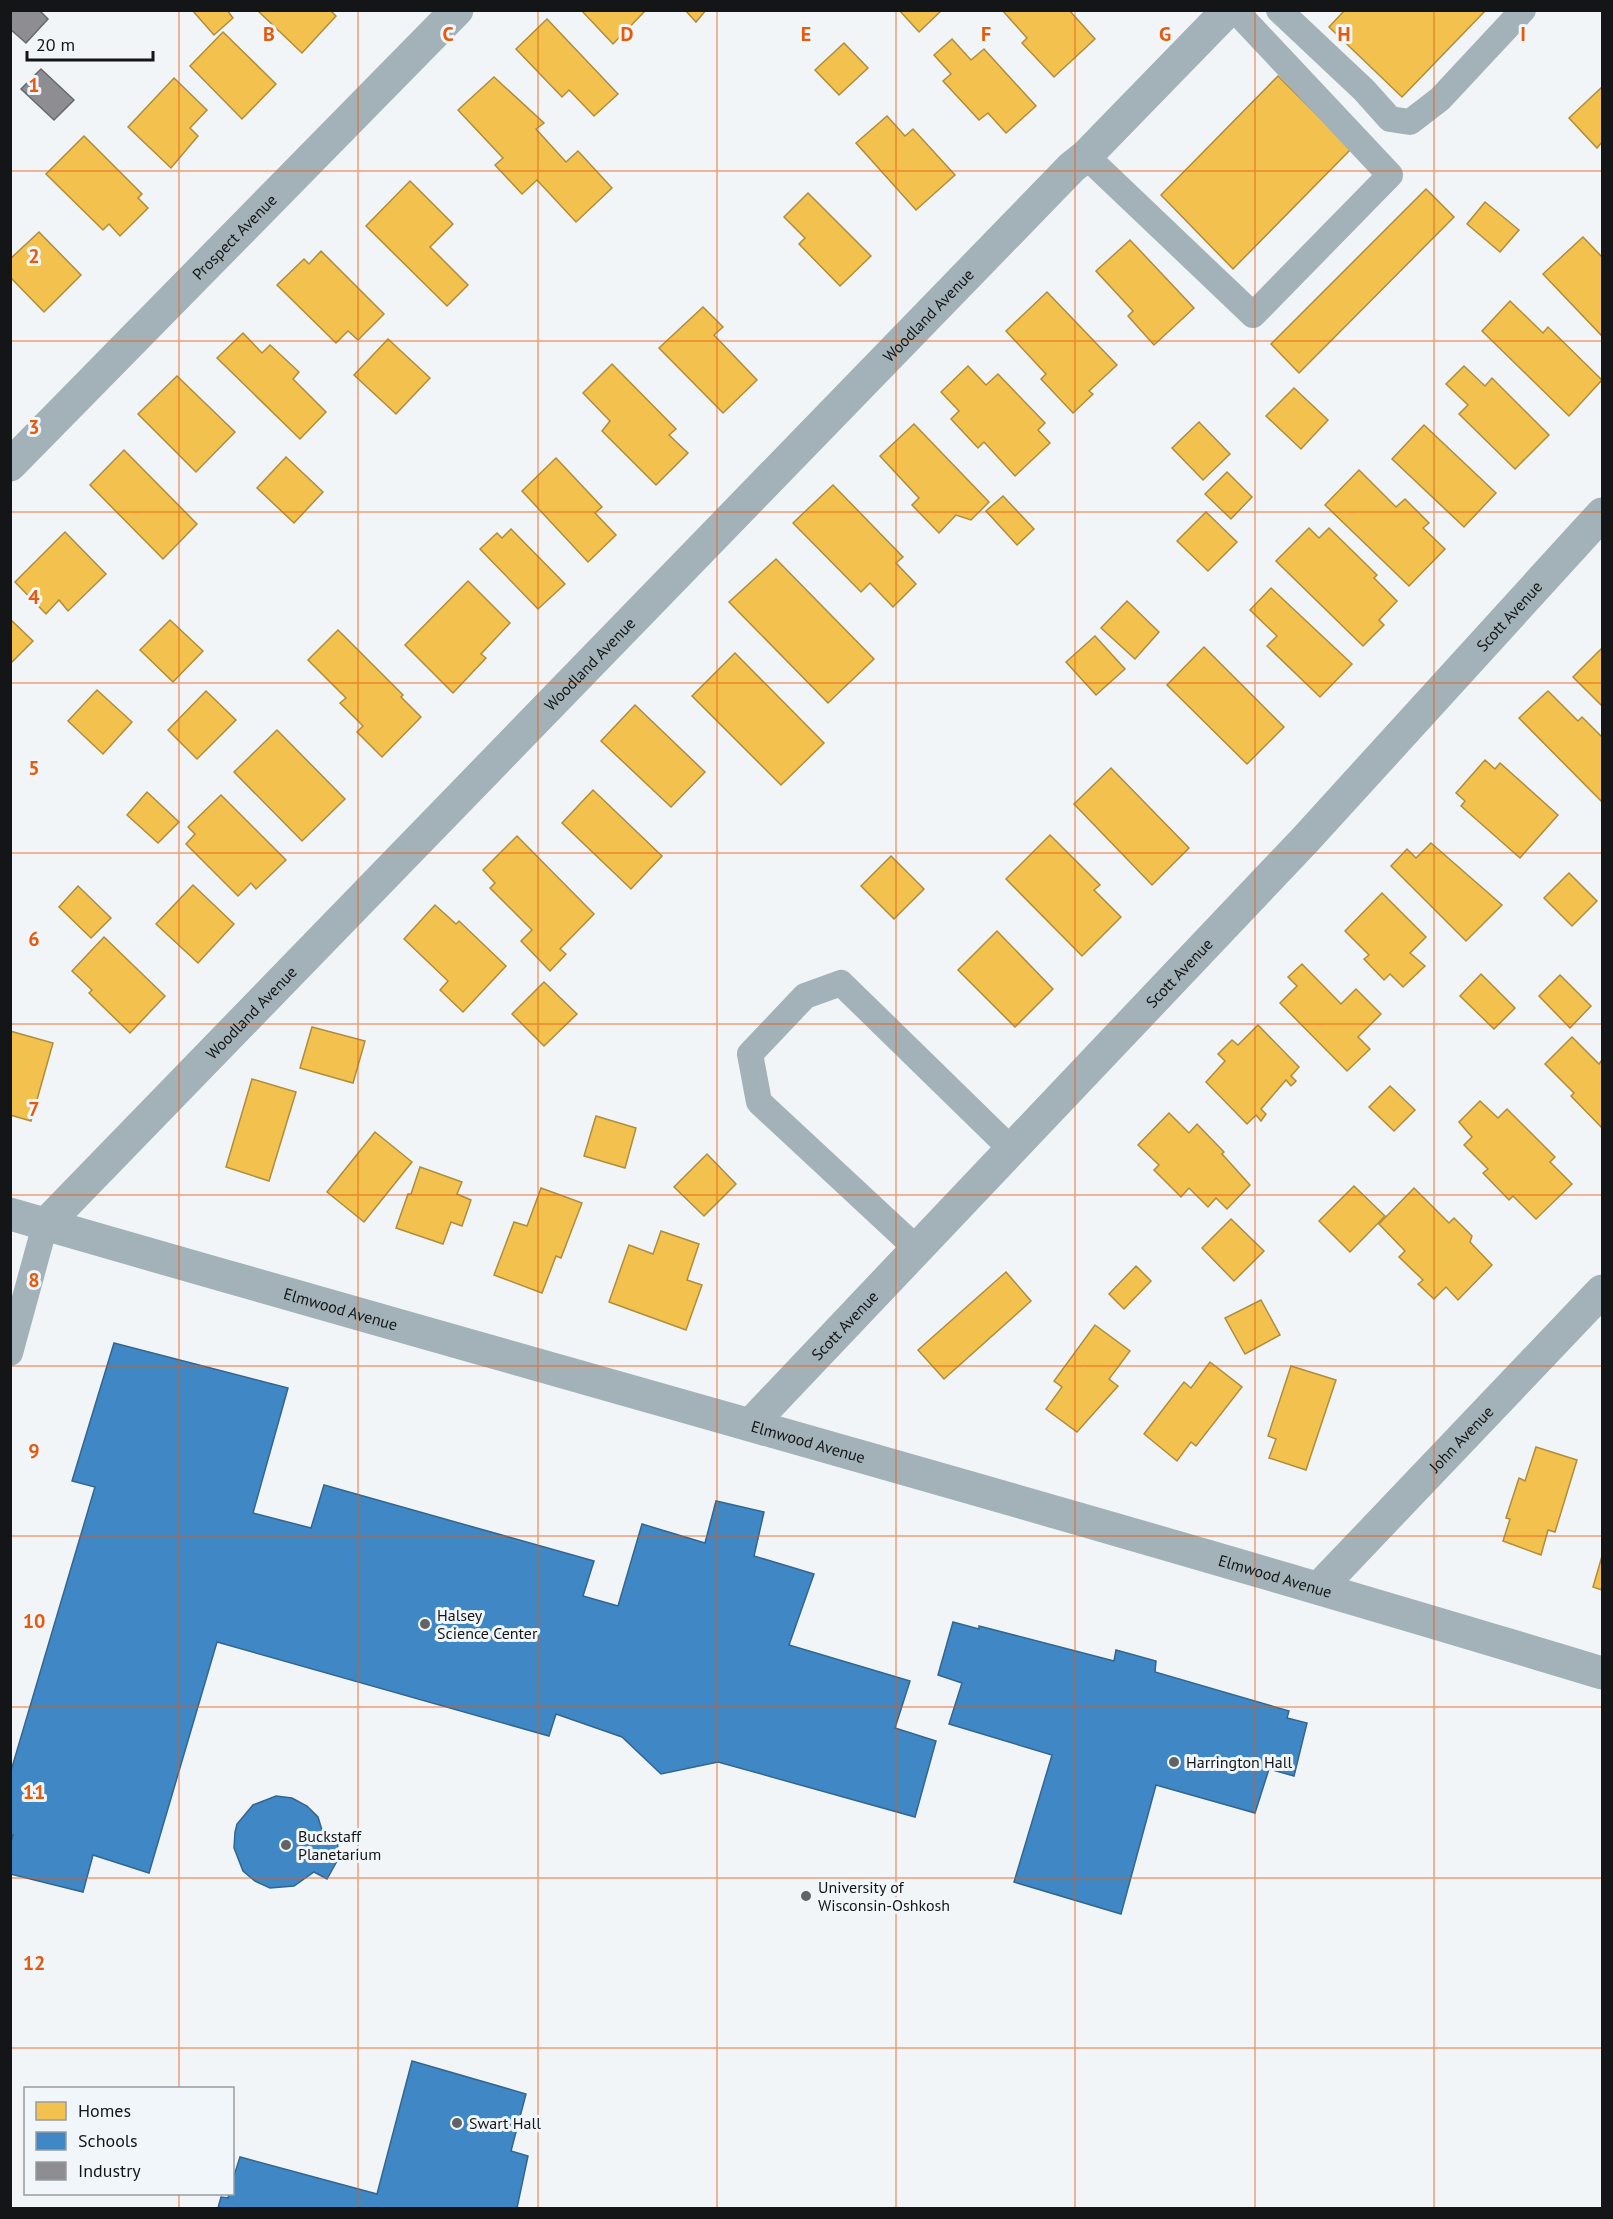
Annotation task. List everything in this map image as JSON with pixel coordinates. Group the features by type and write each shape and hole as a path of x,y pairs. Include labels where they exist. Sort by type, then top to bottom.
{"street":[{"name":"Prospect Avenue","path":"10,465 457,10"},
{"name":"Woodland Avenue","path":"45,1225 1228,10"},
{"name":"Scott Avenue","path":"751,1424 1297,849 1602,514"},
{"name":"Elmwood Avenue","path":"10,1214 751,1424 1319,1588 1602,1673"},
{"name":"John Avenue","path":"1319,1588 1602,1291"}],"lane":[{"path":"1086,156 1253,315 1390,175 1235,10"},
{"path":"1279,10 1364,90 1390,119 1410,122 1440,99 1523,10"},
{"path":"916,1248 759,1102 750,1054 805,996 841,983 1011,1149"},
{"name":"Woodland Avenue","path":"10,1353 45,1225"}],"building: Homes":[{"path":"192,10 227,10 233,18 214,35"},
{"path":"257,10 330,10 336,16 302,53"},
{"path":"581,10 646,10 613,44"},
{"path":"685,10 706,10 696,22"},
{"path":"899,10 942,10 919,32"},
{"path":"1002,10 1069,10 1095,39 1054,77 1022,43 1027,38"},
{"path":"1345,10 1486,10 1402,97 1329,27"},
{"path":"547,19 618,94 594,116 569,90 562,97 516,49"},
{"path":"223,32 276,84 242,119 190,66"},
{"path":"952,39 971,60 984,49 1036,106 1006,133 988,113 979,120 943,81 951,74 934,55"},
{"path":"844,43 868,68 839,95 815,70"},
{"path":"1278,76 1351,149 1233,269 1161,195"},
{"path":"494,77 544,123 536,129 566,162 578,151 612,188 576,222 537,180 522,194 495,165 503,158 458,110"},
{"path":"174,78 207,110 190,128 198,136 171,168 128,127"},
{"path":"1602,87 1602,142 1597,148 1569,118"},
{"path":"887,116 905,136 913,129 955,175 916,210 856,143"},
{"path":"84,136 142,194 138,198 148,208 120,236 109,224 103,230 46,174"},
{"path":"410,181 453,224 430,247 468,285 447,306 366,226"},
{"path":"1426,189 1454,217 1299,373 1271,344"},
{"path":"808,193 871,256 840,286 799,244 805,238 784,217"},
{"path":"1485,202 1519,230 1500,252 1467,224"},
{"path":"39,232 81,275 44,312 10,277 10,259"},
{"path":"1583,237 1602,257 1602,336 1543,274"},
{"path":"1130,240 1194,308 1154,345 1128,316 1133,311 1096,271"},
{"path":"321,251 384,314 358,340 348,331 336,343 277,285 304,259 309,264"},
{"path":"1047,292 1117,365 1089,391 1093,394 1073,413 1041,379 1046,374 1006,331"},
{"path":"1510,301 1543,333 1548,327 1602,380 1569,416 1482,331"},
{"path":"703,307 723,327 714,335 757,380 723,413 659,348"},
{"path":"243,333 262,353 270,345 299,372 293,379 326,412 300,439 217,358"},
{"path":"388,339 430,378 396,414 354,375"},
{"path":"612,364 676,429 669,435 688,453 656,485 602,431 610,421 583,393"},
{"path":"968,366 986,385 998,374 1045,423 1038,430 1050,443 1015,476 984,442 978,448 951,419 959,411 941,392"},
{"path":"1464,366 1485,386 1492,378 1549,435 1515,469 1459,414 1468,405 1446,384"},
{"path":"177,376 235,432 196,472 138,414"},
{"path":"1294,388 1328,420 1301,449 1266,416"},
{"path":"1199,422 1230,454 1203,480 1172,448"},
{"path":"914,424 989,502 971,520 956,515 939,533 912,505 919,498 880,456"},
{"path":"1424,425 1496,493 1464,527 1392,459"},
{"path":"124,450 197,524 163,559 90,485"},
{"path":"286,457 323,492 294,523 257,488"},
{"path":"556,458 602,507 595,513 616,535 588,562 522,491"},
{"path":"1359,470 1396,507 1405,499 1429,523 1423,528 1445,549 1409,586 1325,505"},
{"path":"1227,472 1252,497 1231,519 1205,494"},
{"path":"833,485 903,557 896,563 916,584 893,607 870,583 861,592 793,523"},
{"path":"1003,496 1034,529 1017,545 986,511"},
{"path":"1206,512 1237,542 1208,571 1177,541"},
{"path":"1309,528 1319,538 1329,528 1377,575 1374,578 1397,601 1379,620 1384,625 1363,646 1276,561"},
{"path":"511,529 565,584 538,609 480,549 497,533 502,538"},
{"path":"65,532 106,574 68,611 59,600 46,614 15,582"},
{"path":"776,559 874,659 828,703 729,602"},
{"path":"468,581 510,623 481,654 486,658 453,693 405,645"},
{"path":"1271,588 1352,664 1320,697 1267,646 1277,636 1250,610"},
{"path":"1127,601 1159,632 1135,659 1101,628"},
{"path":"10,619 33,641 10,664"},
{"path":"170,620 203,651 173,682 140,650"},
{"path":"338,630 403,695 401,697 421,717 382,757 357,732 363,726 340,703 346,698 308,660"},
{"path":"1095,636 1125,669 1096,695 1066,662"},
{"path":"1204,647 1284,727 1247,764 1167,685"},
{"path":"1602,648 1602,706 1573,677"},
{"path":"735,653 824,743 781,785 692,696"},
{"path":"97,690 132,722 103,754 68,721"},
{"path":"206,691 236,720 197,759 168,730"},
{"path":"1548,691 1578,721 1582,717 1602,737 1602,802 1519,718"},
{"path":"635,705 705,772 671,807 601,741"},
{"path":"277,730 345,799 302,841 234,772"},
{"path":"1485,760 1495,769 1500,763 1558,815 1520,858 1461,806 1465,801 1456,793"},
{"path":"1111,768 1189,848 1152,885 1074,804"},
{"path":"593,790 662,856 631,889 562,823"},
{"path":"147,792 179,822 158,843 127,815"},
{"path":"221,795 286,860 256,889 251,883 238,896 186,844 195,834 188,827"},
{"path":"1050,835 1100,885 1094,890 1121,917 1082,956 1006,879"},
{"path":"517,836 594,914 560,949 566,954 550,971 521,941 532,930 490,888 495,883 483,870"},
{"path":"1431,843 1502,905 1466,941 1391,866 1407,849 1416,858"},
{"path":"891,856 924,889 894,919 861,886"},
{"path":"1569,873 1597,901 1572,926 1544,898"},
{"path":"193,885 234,924 198,963 156,924"},
{"path":"78,886 111,918 91,938 59,907"},
{"path":"1382,893 1426,937 1410,953 1425,966 1403,987 1390,974 1384,980 1364,959 1369,955 1345,931"},
{"path":"435,905 456,924 459,921 506,966 463,1012 440,990 448,981 404,939"},
{"path":"997,931 1053,989 1015,1027 958,970"},
{"path":"104,937 165,996 130,1033 89,993 92,990 72,971"},
{"path":"1302,964 1341,1004 1356,989 1381,1014 1358,1037 1370,1049 1347,1071 1280,1003 1297,986 1288,977"},
{"path":"1481,974 1515,1008 1494,1029 1460,996"},
{"path":"1560,975 1591,1006 1570,1028 1539,996"},
{"path":"544,982 577,1014 544,1046 512,1014"},
{"path":"1258,1025 1299,1067 1291,1076 1296,1081 1291,1086 1286,1080 1261,1109 1266,1114 1261,1121 1256,1115 1247,1124 1206,1082 1225,1061 1218,1054 1232,1040 1238,1045"},
{"path":"312,1027 365,1041 353,1083 300,1068"},
{"path":"10,1031 53,1043 31,1121 10,1115"},
{"path":"1572,1037 1599,1064 1602,1060 1602,1128 1571,1096 1574,1093 1545,1064"},
{"path":"252,1079 296,1092 269,1181 226,1167"},
{"path":"1390,1086 1415,1110 1394,1131 1369,1107"},
{"path":"1480,1101 1498,1118 1507,1109 1555,1157 1550,1162 1572,1184 1536,1219 1513,1196 1509,1200 1483,1173 1488,1169 1464,1145 1472,1137 1459,1122"},
{"path":"1169,1113 1189,1133 1197,1124 1224,1152 1222,1154 1250,1185 1227,1209 1216,1198 1208,1207 1189,1188 1181,1197 1154,1170 1159,1165 1138,1145"},
{"path":"596,1116 636,1128 625,1168 584,1156"},
{"path":"375,1132 412,1162 364,1222 327,1192"},
{"path":"707,1154 736,1184 704,1216 674,1187"},
{"path":"420,1167 462,1182 457,1194 471,1200 462,1226 451,1222 443,1244 396,1228"},
{"path":"1354,1186 1385,1216 1350,1252 1319,1221"},
{"path":"541,1188 582,1203 561,1258 556,1256 542,1293 494,1275 514,1222 527,1226"},
{"path":"1414,1188 1449,1223 1454,1218 1472,1236 1470,1242 1492,1265 1458,1300 1446,1287 1434,1299 1418,1284 1423,1280 1399,1257 1405,1251 1379,1224"},
{"path":"1231,1219 1264,1251 1234,1281 1202,1248"},
{"path":"661,1231 699,1244 687,1280 702,1285 686,1330 609,1302 629,1245 653,1254"},
{"path":"1136,1266 1151,1281 1124,1309 1109,1294"},
{"path":"1006,1272 1031,1301 944,1379 918,1350"},
{"path":"1261,1300 1280,1335 1245,1354 1225,1318"},
{"path":"1095,1325 1130,1351 1109,1379 1118,1386 1077,1432 1046,1409 1062,1387 1054,1381"},
{"path":"1210,1362 1242,1387 1196,1446 1191,1442 1177,1461 1144,1434 1184,1382 1191,1388"},
{"path":"1291,1366 1336,1380 1306,1470 1269,1458 1276,1439 1268,1436"},
{"path":"1536,1447 1577,1460 1555,1532 1548,1530 1541,1555 1503,1541 1510,1519 1506,1518 1519,1478 1525,1481"},
{"path":"1602,1556 1602,1590 1593,1587"}],"building: Schools":[{"name":"Halsey Science Center","path":"114,1343 288,1388 253,1513 311,1528 324,1485 594,1561 583,1596 618,1606 642,1524 705,1543 716,1501 764,1512 754,1556 814,1574 789,1645 910,1681 895,1728 936,1741 915,1817 718,1762 661,1774 622,1737 556,1714 549,1736 217,1642 149,1873 93,1855 83,1892 10,1874 10,1844 13,1835 10,1835 10,1774 95,1487 72,1481"},
{"name":"Harrington Hall","path":"953,1622 979,1629 979,1626 1114,1661 1116,1650 1156,1661 1155,1672 1289,1711 1287,1718 1307,1723 1294,1776 1269,1769 1255,1813 1156,1785 1121,1914 1014,1882 1052,1755 949,1724 962,1683 938,1675"},
{"name":"Buckstaff Planetarium","path":"276,1796 292,1798 307,1806 318,1817 325,1840 338,1841 337,1861 327,1879 314,1872 294,1886 270,1888 255,1881 243,1871 234,1848 237,1824 253,1805"},
{"name":"Swart Hall","path":"412,2061 526,2094 511,2151 528,2156 517,2208 218,2208 221,2197 228,2198 229,2195 234,2195 234,2176 240,2157 377,2194"}],"building: Industry":[{"path":"10,10 39,10 48,19 26,43 10,29"},
{"path":"41,69 74,100 54,120 21,89"}],"place":[{"name":"Halsey Science Center","path":"425,1624"},
{"name":"Harrington Hall","path":"1174,1762"},
{"name":"Buckstaff Planetarium","path":"286,1845"},
{"name":"University of Wisconsin-Oshkosh","path":"806,1896"},
{"name":"Swart Hall","path":"457,2123"}]}
